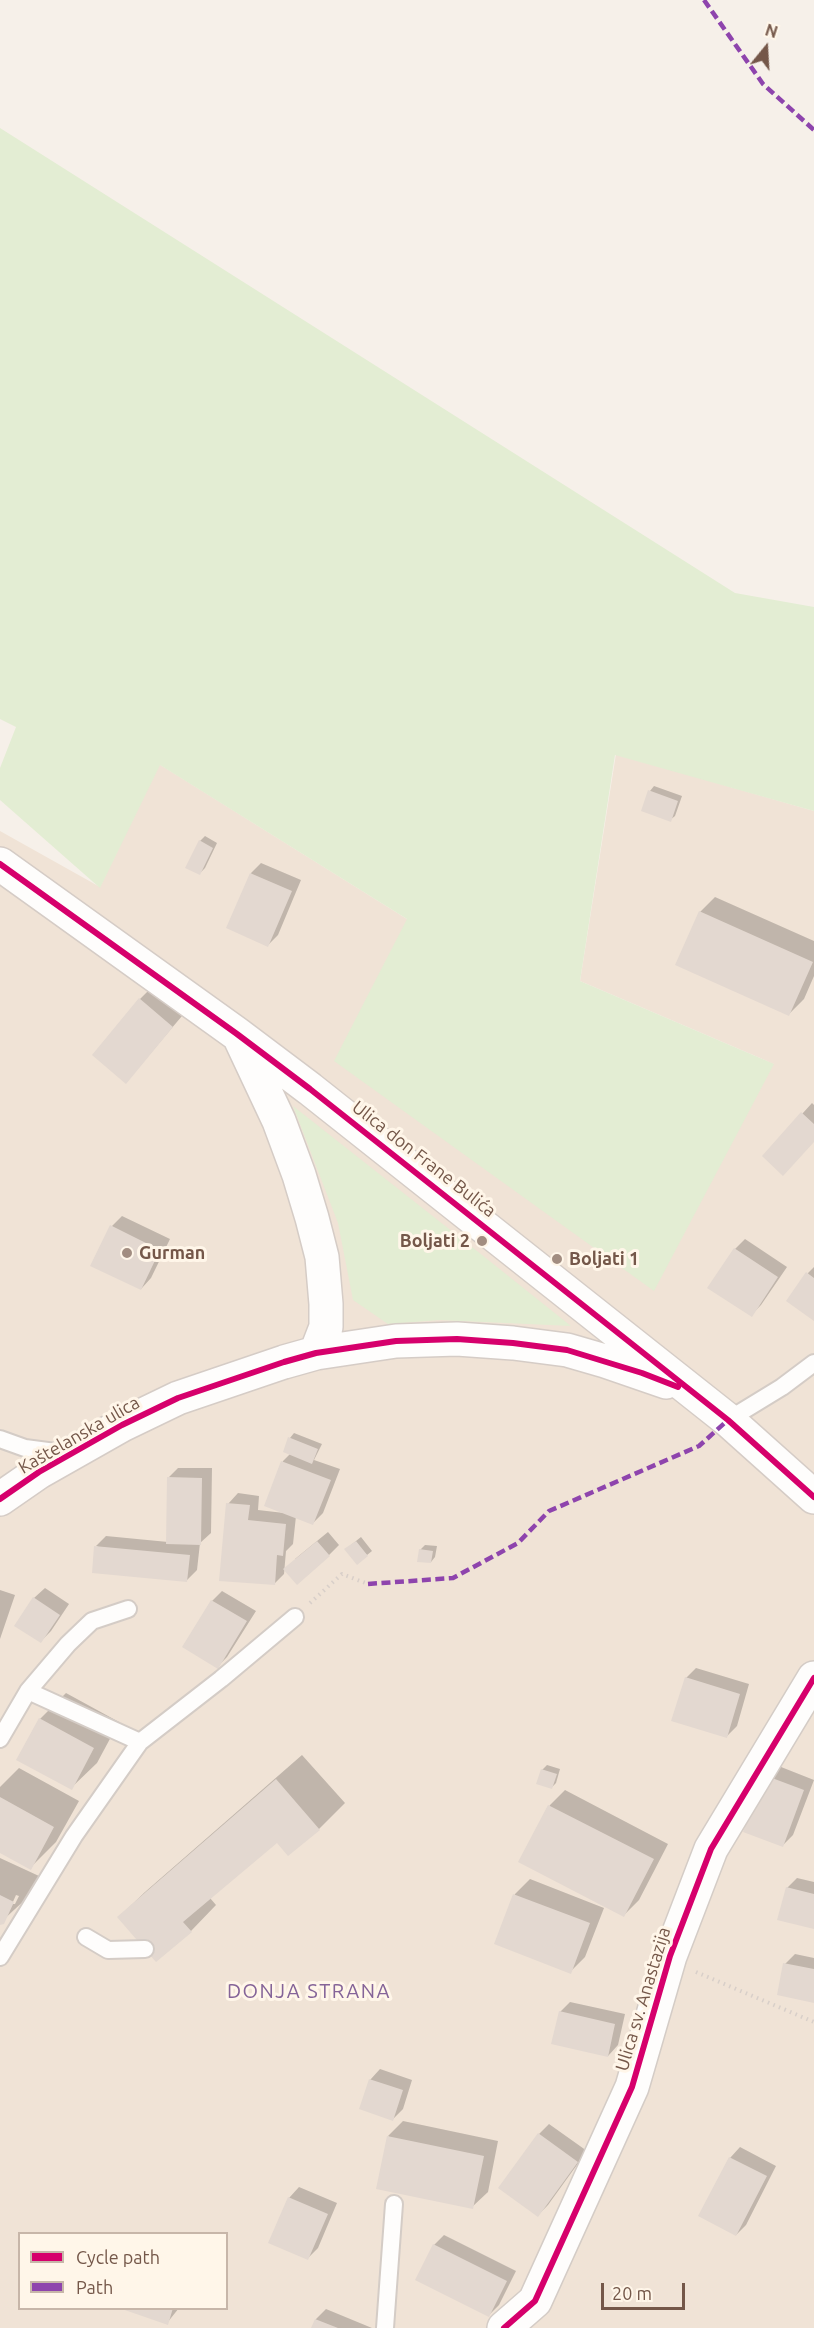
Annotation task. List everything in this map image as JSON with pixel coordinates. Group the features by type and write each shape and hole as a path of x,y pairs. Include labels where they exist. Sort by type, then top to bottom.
{"street":[{"name":"Ulica don Frane Bulića","path":"0,864 237,1034 728,1420 813,1495"},
{"path":"237,1034 279,1121 299,1175 322,1257 326,1327 316,1353"},
{"name":"Kaštelanska ulica","path":"0,1499 75,1451 178,1398 316,1353 396,1341 458,1339 567,1350 606,1361 675,1386 697,1397"},
{"name":"Ulica sv. Anastazija","path":"504,2328 536,2301 627,2098 670,1956 711,1848 814,1678"}],"lane":[{"path":"728,1420 782,1387 814,1363"},
{"path":"0,1439 43,1452 75,1451"},
{"path":"0,1739 28,1691 69,1644 92,1621 128,1609"},
{"path":"0,1957 74,1836 140,1742 221,1680 296,1617"},
{"path":"28,1691 140,1742"},
{"path":"86,1937 108,1950 145,1949"},
{"path":"385,2328 394,2204"}],"path":[{"path":"296,1617 342,1574 368,1584"},
{"path":"670,1956 696,1972 814,2022"}],"shaded area":[{"path":"616,754 814,811 814,2328 0,2328 0,831 100,887 159,764 407,919 774,1064 580,981"}],"green space":[{"path":"0,128 735,593 814,607 814,811 615,755 580,981 774,1064 654,1291 334,1061 407,919 160,765 100,888 0,800 0,768 16,727 0,719"},
{"path":"293,1106 571,1326 440,1320 388,1324 353,1300 338,1223"}],"building":[{"path":"648,790 678,801 671,822 641,811"},
{"path":"199,840 213,848 200,875 185,868"},
{"path":"250,873 292,891 268,947 226,928"},
{"path":"699,911 813,962 789,1016 675,965"},
{"path":"139,998 173,1027 126,1084 92,1055"},
{"path":"801,1112 814,1124 814,1142 783,1176 762,1156"},
{"path":"110,1225 160,1250 141,1290 90,1266"},
{"path":"734,1248 778,1277 752,1317 707,1288"},
{"path":"806,1272 814,1278 814,1321 786,1301"},
{"path":"288,1437 318,1449 312,1464 283,1452"},
{"path":"281,1461 331,1480 313,1525 264,1506"},
{"path":"167,1477 202,1478 201,1545 166,1544"},
{"path":"226,1503 250,1505 248,1520 286,1524 283,1556 277,1555 275,1585 219,1581"},
{"path":"317,1541 330,1556 297,1585 283,1569"},
{"path":"356,1541 368,1556 357,1565 344,1549"},
{"path":"94,1546 190,1555 187,1582 92,1573"},
{"path":"419,1549 433,1551 431,1563 417,1562"},
{"path":"33,1597 60,1615 41,1643 14,1626"},
{"path":"211,1600 247,1621 218,1669 182,1647"},
{"path":"685,1677 740,1694 727,1738 671,1721"},
{"path":"39,1718 94,1748 72,1790 16,1760"},
{"path":"541,1769 557,1774 552,1789 536,1784"},
{"path":"764,1775 804,1790 783,1847 743,1832"},
{"path":"276,1779 320,1830 288,1856 277,1843 183,1922 192,1932 156,1962 117,1917"},
{"path":"0,1797 54,1827 31,1870 0,1853"},
{"path":"548,1805 654,1859 624,1917 518,1862"},
{"path":"786,1887 814,1894 814,1929 777,1920"},
{"path":"513,1894 590,1923 571,1974 494,1944"},
{"path":"0,1895 14,1902 4,1924 0,1925"},
{"path":"783,1963 814,1969 814,2003 777,1995"},
{"path":"559,2011 615,2024 608,2057 551,2044"},
{"path":"369,2079 403,2090 393,2121 359,2109"},
{"path":"538,2133 578,2162 538,2217 498,2188"},
{"path":"387,2136 484,2156 473,2209 376,2189"},
{"path":"729,2157 767,2176 736,2236 698,2216"},
{"path":"288,2197 328,2214 308,2260 268,2243"},
{"path":"433,2244 507,2281 489,2317 415,2280"},
{"path":"125,2310 172,2310 168,2325"},
{"path":"315,2319 338,2328 311,2328"}],"marked path":[{"path":"704,0 763,84 814,130"},
{"path":"368,1584 453,1578 518,1543 549,1511 699,1446 728,1420"}],"cycle path":[{"path":"0,864 310,1089 728,1420 814,1497"},
{"path":"0,1499 39,1472 122,1425 178,1398 316,1353 396,1341 457,1339 513,1343 567,1350 642,1373 678,1387"},
{"path":"504,2328 535,2301 632,2087 670,1956 711,1849 814,1678"}],"place":[{"name":"Boljati 2","path":"482,1241"},
{"name":"Gurman","path":"127,1253"},
{"name":"Boljati 1","path":"557,1259"}],"district":[{"name":"DONJA STRANA","path":"309,1991"}]}
